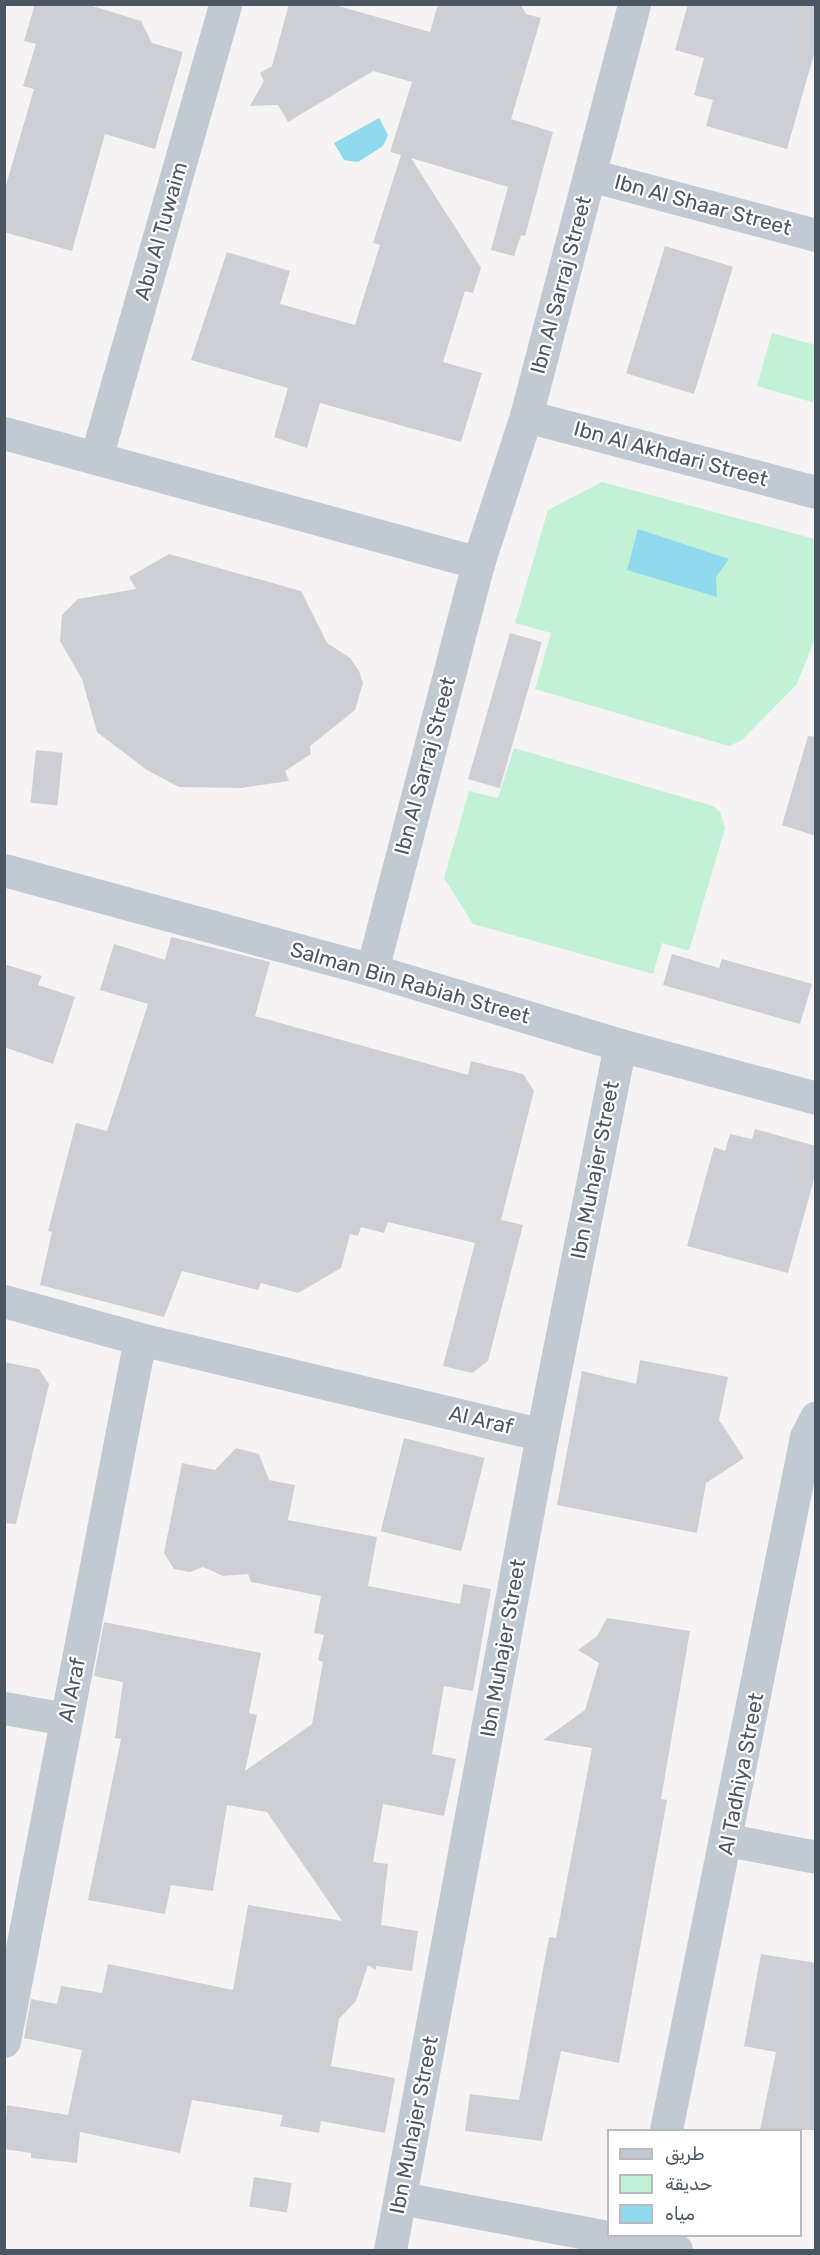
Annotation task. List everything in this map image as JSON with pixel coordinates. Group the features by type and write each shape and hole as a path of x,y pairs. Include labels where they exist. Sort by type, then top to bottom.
{"street":[{"name":"Abu Al Tuwaim","path":"96,458 225,4"},
{"name":"Ibn Al Sarraj Street","path":"372,970 478,563 526,416 634,4"},
{"name":"Ibn Al Shaar Street","path":"590,176 816,235"},
{"name":"Ibn Al Akhdari Street","path":"526,416 816,492"},
{"path":"4,433 478,563"},
{"name":"Salman Bin Rabiah Street","path":"4,870 372,970 620,1046 816,1098"},
{"name":"Ibn Muhajer Street","path":"390,2250 542,1435 620,1046"},
{"name":"Al Araf","path":"4,1302 140,1339 542,1435"},
{"name":"Al Araf","path":"4,2042 140,1339"},
{"name":"Al Tadhiya Street","path":"666,2129 728,1840 806,1437 816,1417"},
{"path":"4,1708 66,1719"},
{"path":"728,1840 816,1857"},
{"path":"401,2198 607,2234"},
{"path":"626,2237 676,2250"}],"green space":[{"path":"772,333 815,345 815,403 757,386"},
{"path":"602,482 815,539 815,638 797,684 742,740 729,746 535,689 551,633 515,623 548,510"},
{"path":"514,748 713,806 720,812 725,828 689,951 662,943 653,974 473,924 444,878 469,791 498,798"}],"water":[{"path":"379,118 388,135 383,146 358,162 344,160 334,143"},
{"path":"638,529 729,559 716,577 717,597 627,570"}],"building":[{"path":"35,4 86,4 141,21 152,43 183,52 155,149 105,134 72,251 4,232 4,192 34,89 23,86 36,44 24,41"},
{"path":"289,4 331,4 430,32 438,4 520,4 526,14 541,18 511,119 553,132 525,236 521,235 514,256 491,250 508,187 411,158 481,268 473,293 465,291 443,362 482,373 461,442 320,403 307,448 274,437 288,388 191,360 227,252 290,271 280,304 355,325 380,245 373,243 401,155 390,152 412,82 373,71 288,122 278,105 250,106 264,81 260,73 272,66"},
{"path":"688,4 816,4 816,47 787,149 706,126 713,100 694,95 704,58 675,50"},
{"path":"665,246 733,267 694,394 626,373"},
{"path":"169,554 301,591 327,643 350,658 359,671 363,683 355,710 310,746 311,754 285,771 289,781 241,788 179,787 147,770 97,732 82,679 60,641 62,615 78,599 136,589 129,577"},
{"path":"510,633 542,642 500,788 468,779"},
{"path":"808,736 816,737 816,836 782,825"},
{"path":"36,750 63,753 57,806 30,803"},
{"path":"171,937 270,962 255,1016 468,1075 471,1061 523,1074 534,1091 501,1220 523,1225 488,1361 472,1373 443,1366 475,1243 388,1222 384,1233 361,1227 358,1236 350,1234 341,1268 298,1293 261,1283 258,1290 182,1271 164,1317 40,1285 52,1232 48,1231 76,1123 107,1131 148,1004 100,990 114,944 165,960"},
{"path":"672,954 719,968 722,959 812,984 800,1024 663,985"},
{"path":"4,964 42,976 38,985 75,997 53,1064 4,1047"},
{"path":"755,1129 816,1146 816,1172 788,1273 687,1246 714,1147 725,1151 730,1134 752,1139"},
{"path":"640,1360 728,1377 719,1420 744,1458 706,1483 697,1533 557,1505 582,1371 636,1384"},
{"path":"4,1362 39,1369 49,1384 16,1524 4,1523"},
{"path":"404,1438 485,1458 461,1551 381,1531"},
{"path":"236,1448 259,1454 269,1480 295,1485 288,1520 377,1537 368,1586 460,1604 463,1584 491,1589 473,1691 444,1686 432,1754 456,1759 444,1816 383,1804 373,1862 388,1864 381,1925 418,1931 412,1971 376,1966 376,1970 368,1965 356,2001 339,2019 331,2066 395,2078 385,2133 321,2121 319,2133 280,2126 283,2115 192,2100 180,2153 80,2132 77,2163 31,2158 31,2153 4,2149 7,2105 68,2115 82,2050 24,2038 31,1999 57,2004 61,1986 102,1993 108,1964 233,1990 248,1905 342,1921 267,1812 227,1805 213,1891 171,1885 165,1914 88,1900 121,1739 115,1738 123,1682 94,1676 104,1622 261,1653 249,1713 257,1715 245,1771 312,1724 323,1662 318,1660 324,1635 314,1633 321,1596 251,1582 248,1574 223,1576 203,1567 190,1572 174,1569 164,1553 182,1463 215,1470"},
{"path":"607,1618 690,1631 661,1799 667,1800 619,2063 561,2051 542,2141 465,2131 470,2094 519,2100 549,1937 556,1938 592,1748 543,1740 585,1710 599,1663 578,1650 597,1636"},
{"path":"761,1954 816,1963 816,2130 760,2129 776,2052 744,2046"},
{"path":"254,2177 292,2183 287,2213 249,2207"}]}
